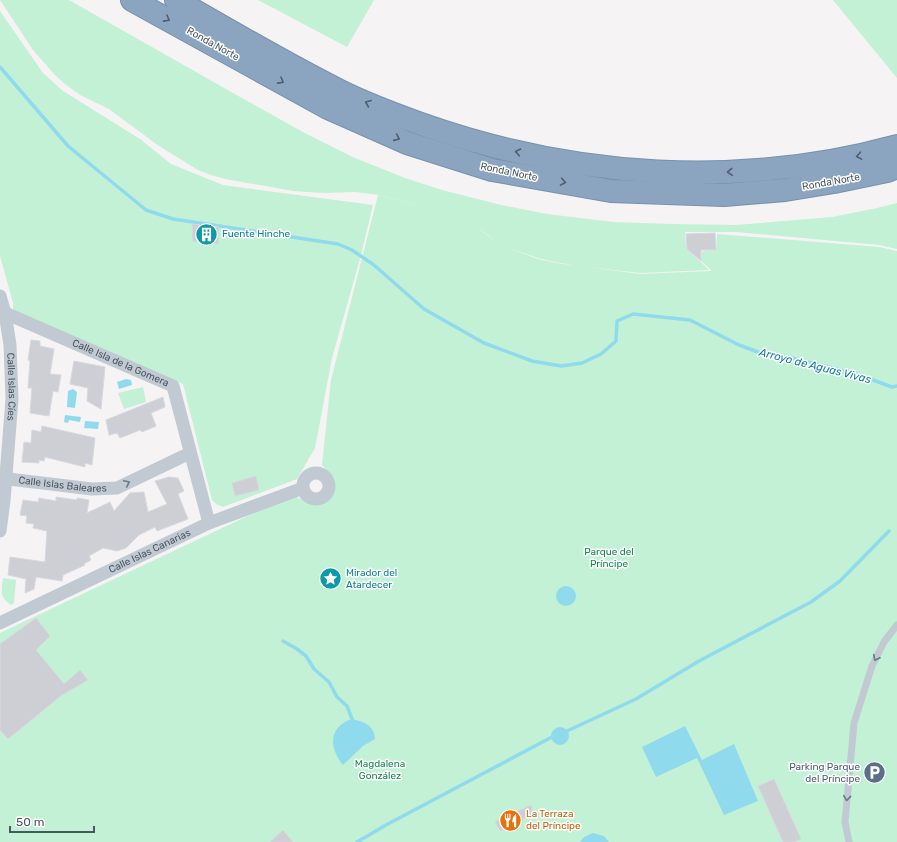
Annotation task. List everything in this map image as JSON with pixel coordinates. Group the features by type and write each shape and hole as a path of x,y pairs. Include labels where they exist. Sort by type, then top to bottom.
{"highway":[{"name":"Ronda Norte","path":"132,0 328,108 407,143 492,170 611,191 724,195 785,190 834,182 887,171 897,167"},
{"name":"Ronda Norte","path":"176,0 236,35 340,91 394,114 445,132 495,147 555,160 609,168 668,172 722,173 772,169 818,163 867,155 897,146"}],"street":[{"name":"Calle Islas Cíes","path":"0,296 5,313 9,337 12,400 3,478 4,501 0,531"},
{"name":"Calle Isla de la Gomera","path":"5,313 173,386 209,523"},
{"path":"9,337 24,322"},
{"name":"Calle Islas Baleares","path":"3,478 92,489 117,488 190,453"},
{"name":"Calle Islas Canarias","path":"0,623 209,523 303,488"}],"lane":[{"path":"849,842 844,822 854,723 872,666 884,642 897,626"}],"green space":[{"name":"Parque del Príncipe","path":"0,0 69,0 301,131 355,158 405,178 442,190 501,205 547,214 613,222 736,225 832,217 897,203 897,249 879,245 736,232 685,232 686,248 709,270 640,273 585,267 640,274 710,271 711,270 701,261 702,251 716,250 717,234 879,247 897,251 897,842 0,842 0,633 292,495 308,501 317,502 324,502 332,496 335,479 322,465 331,380 378,195 462,217 379,195 355,192 324,193 293,191 225,179 198,170 159,146 109,109 80,95 65,84 33,50","holes":["503,246 538,258 575,266 538,259"]},
{"path":"258,0 374,0 347,47"},
{"path":"833,0 897,0 897,78"},
{"path":"0,11 43,73 63,91 140,139 171,164 223,185 373,205 360,259 332,358 315,448 297,479 223,507 216,504 212,500 183,384 13,313 13,303 0,256"},
{"path":"143,387 146,402 124,409 118,393"},
{"path":"3,578 16,580 14,603 11,605 5,600 2,594"}],"water":[{"path":"126,379 131,380 132,385 119,389 117,382"},
{"path":"73,389 77,392 75,408 67,407 68,391"},
{"path":"65,415 81,417 80,422 69,420 68,423 64,422"},
{"path":"85,421 99,422 98,429 84,428"},
{"path":"566,586 573,589 576,596 573,603 566,606 559,603 556,596 559,589"},
{"path":"352,719 361,721 371,727 375,739 363,746 343,765 335,752 333,739 338,727"},
{"path":"685,726 702,760 734,744 758,801 724,815 697,758 656,777 642,747"},
{"path":"560,727 566,730 569,736 566,742 560,745 554,742 551,736 554,730"},
{"path":"593,833 604,836 609,842 580,842 584,837"}],"building":[{"name":"Fuente Hinche","path":"192,224 219,227 218,244 193,241"},
{"path":"715,233 716,250 701,250 701,261 687,249 686,234"},
{"path":"31,340 40,341 40,346 54,349 50,374 61,375 58,392 53,391 49,416 30,413 32,388 28,388 30,361 28,360"},
{"path":"74,361 105,367 101,409 87,401 88,388 70,384"},
{"path":"163,397 165,407 151,413 156,426 142,432 140,430 120,438 117,433 109,435 106,420"},
{"path":"42,426 95,438 92,465 85,463 85,467 45,457 44,461 39,460 39,463 22,462 24,442 31,443 32,430 41,432"},
{"path":"256,476 259,490 235,496 232,483"},
{"path":"169,477 178,478 184,491 178,494 188,519 157,531 155,527 139,535 126,548 117,551 103,548 89,556 91,560 84,564 85,565 63,575 62,581 36,577 34,589 25,593 26,579 8,575 10,557 45,562 47,531 33,528 34,524 26,523 27,516 20,515 23,500 38,502 39,498 56,501 56,497 89,500 87,513 110,502 114,511 130,493 144,492 148,512 167,504 155,481"},
{"path":"36,618 50,636 36,650 64,684 80,670 88,680 62,695 8,739 0,730 0,644"},
{"path":"774,779 801,839 794,842 783,842 758,786"},
{"name":"La Terraza del Príncipe","path":"531,805 533,814 500,831 495,822"},
{"path":"283,830 293,842 270,842"}],"waterway":[{"name":"Arroyo de Aguas Vivas","path":"0,67 68,146 146,210 173,219 338,244 352,250 374,265 424,309 484,343 532,361 561,366 582,363 601,354 616,341 617,321 633,314 690,320 739,345 758,352 787,357 857,374 892,387 897,386"},
{"path":"567,731 636,699 699,661 811,602 840,581 889,531"},
{"path":"283,641 306,656 314,669 329,682 337,697 347,706 352,719"},
{"path":"357,842 386,825 552,737"}],"place":[{"name":"Fuente Hinche","path":"206,234"},
{"name":"Mirador del Atardecer","path":"331,579"},
{"name":"Parking Parque del Príncipe","path":"875,773"},
{"name":"La Terraza del Príncipe","path":"511,820"}],"park label":[{"name":"Magdalena González","path":"380,770"}]}
